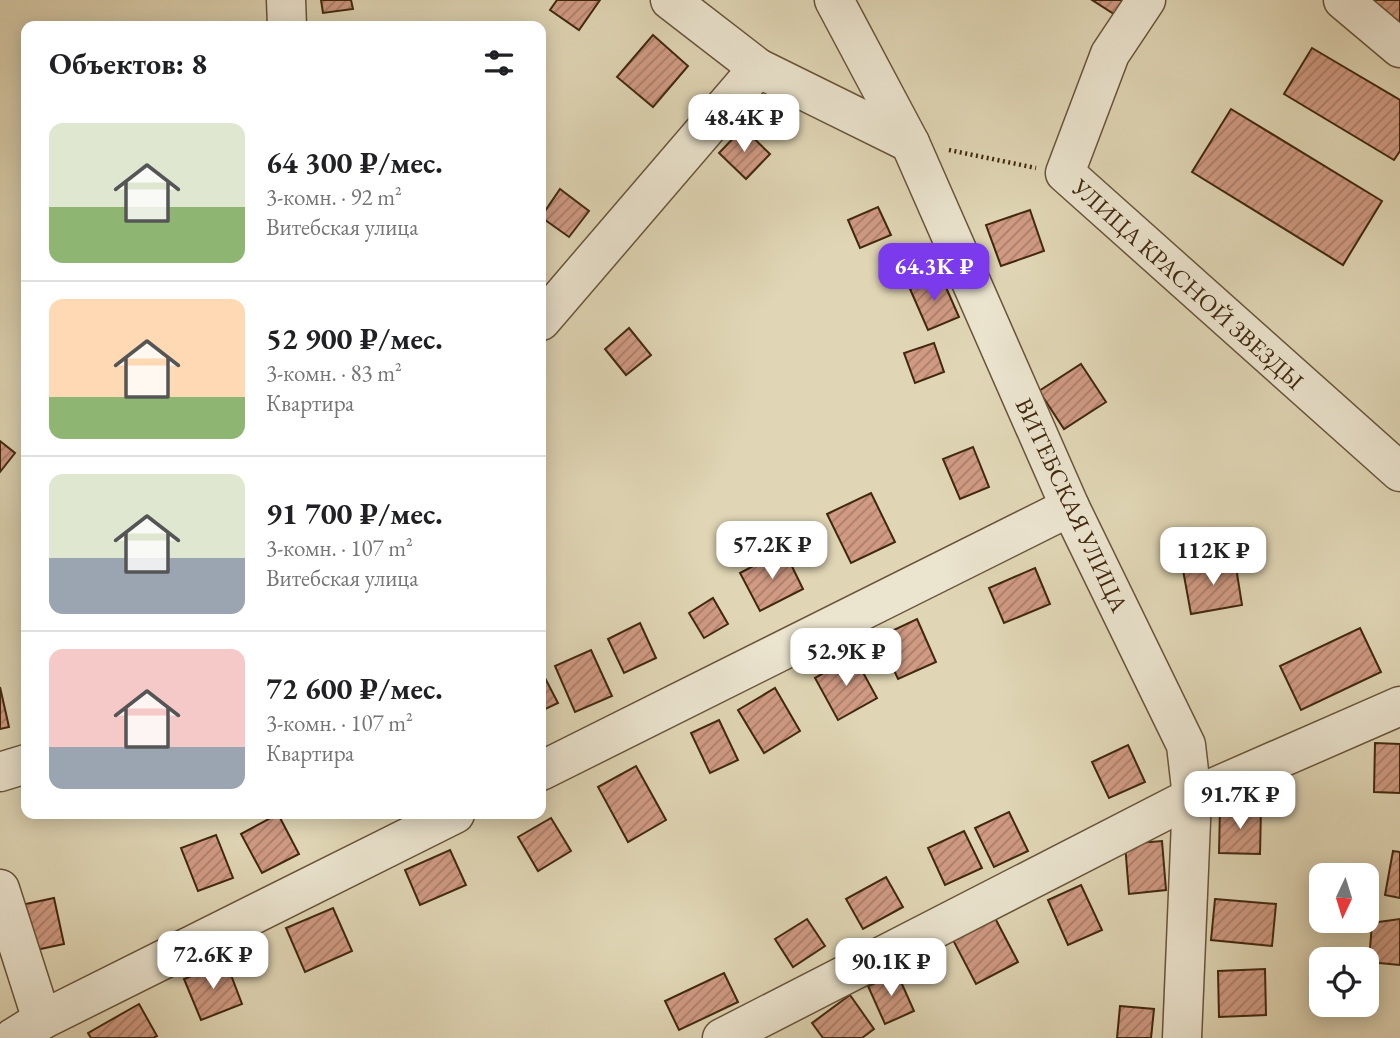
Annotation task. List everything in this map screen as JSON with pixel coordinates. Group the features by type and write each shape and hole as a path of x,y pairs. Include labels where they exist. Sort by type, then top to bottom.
{"street":[{"path":"286,0 287,21"},
{"path":"670,0 758,68 910,143"},
{"name":"ВИТЕБСКАЯ УЛИЦА","path":"834,0 910,143 1070,507 1186,745 1192,797 1182,1038"},
{"path":"1065,173 1110,54 1146,0"},
{"path":"1343,0 1400,48"},
{"path":"546,306 758,68"},
{"name":"УЛИЦА КРАСНОЙ ЗВЕЗДЫ","path":"1065,173 1400,472"},
{"path":"546,769 1070,507"},
{"path":"722,1038 1192,797 1400,706"},
{"path":"0,772 21,766"},
{"path":"0,889 27,1029 445,819"}],"path":[{"name":"УЛИЦА КРАСНОЙ ЗВЕЗДЫ","path":"910,143 1065,173"}],"building":[{"path":"321,0 351,0 353,9 323,13"},
{"path":"557,0 600,0 579,30 550,10"},
{"path":"1092,0 1133,0 1120,18"},
{"path":"1365,0 1400,0 1400,29"},
{"path":"653,35 688,66 653,107 617,77"},
{"path":"1312,48 1400,100 1400,151 1394,160 1284,94"},
{"path":"1231,109 1382,201 1343,265 1192,172"},
{"path":"743,128 770,154 746,179 719,153"},
{"path":"560,189 589,211 569,237 546,221 546,210"},
{"path":"878,207 891,235 860,248 848,220"},
{"path":"1030,210 1044,251 1001,266 986,225"},
{"path":"941,276 959,317 928,330 910,289"},
{"path":"629,328 651,355 626,375 605,349"},
{"path":"934,343 944,372 915,383 904,353"},
{"path":"1081,364 1106,402 1064,429 1039,391"},
{"path":"0,441 15,453 0,472"},
{"path":"973,447 989,487 960,499 943,459"},
{"path":"871,493 895,542 851,563 827,514"},
{"path":"784,550 803,589 760,611 740,573"},
{"path":"1235,561 1242,605 1191,614 1183,570"},
{"path":"1035,568 1050,604 1004,623 989,588"},
{"path":"713,598 728,624 704,638 689,613"},
{"path":"917,619 936,662 898,679 879,637"},
{"path":"640,623 656,658 624,673 608,639"},
{"path":"1360,628 1381,672 1301,710 1280,666"},
{"path":"591,650 612,696 575,712 555,666"},
{"path":"854,656 877,698 838,720 815,678"},
{"path":"546,680 558,703 546,709"},
{"path":"0,687 9,727 0,729"},
{"path":"775,688 800,731 764,753 738,710"},
{"path":"719,720 738,760 710,773 691,733"},
{"path":"1375,743 1400,744 1400,793 1374,792"},
{"path":"1128,745 1145,782 1109,798 1092,762"},
{"path":"636,766 666,820 628,842 598,787"},
{"path":"1220,808 1261,809 1260,854 1219,853"},
{"path":"1009,812 1028,851 994,867 975,828"},
{"path":"551,818 571,851 538,871 518,837"},
{"path":"269,819 281,819 299,854 262,873 241,834"},
{"path":"964,831 982,868 945,885 928,848"},
{"path":"216,835 233,878 198,891 181,848"},
{"path":"1162,841 1166,890 1129,894 1125,844"},
{"path":"450,850 466,885 420,905 405,870"},
{"path":"1393,851 1400,852 1400,898 1385,895"},
{"path":"886,877 903,907 863,929 846,899"},
{"path":"1081,885 1102,930 1068,945 1048,900"},
{"path":"54,898 64,944 31,951 21,905"},
{"path":"1215,899 1276,904 1272,946 1211,940"},
{"path":"333,908 352,951 305,972 286,928"},
{"path":"995,918 1018,962 976,984 953,940"},
{"path":"807,919 825,946 793,967 775,939"},
{"path":"1400,919 1400,965 1379,963 1379,947 1370,947 1371,933 1379,933 1379,922"},
{"path":"226,962 242,1004 201,1020 184,979"},
{"path":"1265,969 1266,1015 1219,1017 1218,971"},
{"path":"724,973 738,1002 679,1030 665,1001"},
{"path":"897,973 914,1011 885,1024 868,986"},
{"path":"850,995 874,1029 862,1038 823,1038 812,1023"},
{"path":"139,1004 157,1036 91,1038 88,1033"},
{"path":"1120,1006 1154,1009 1151,1038 1117,1038"}]}
